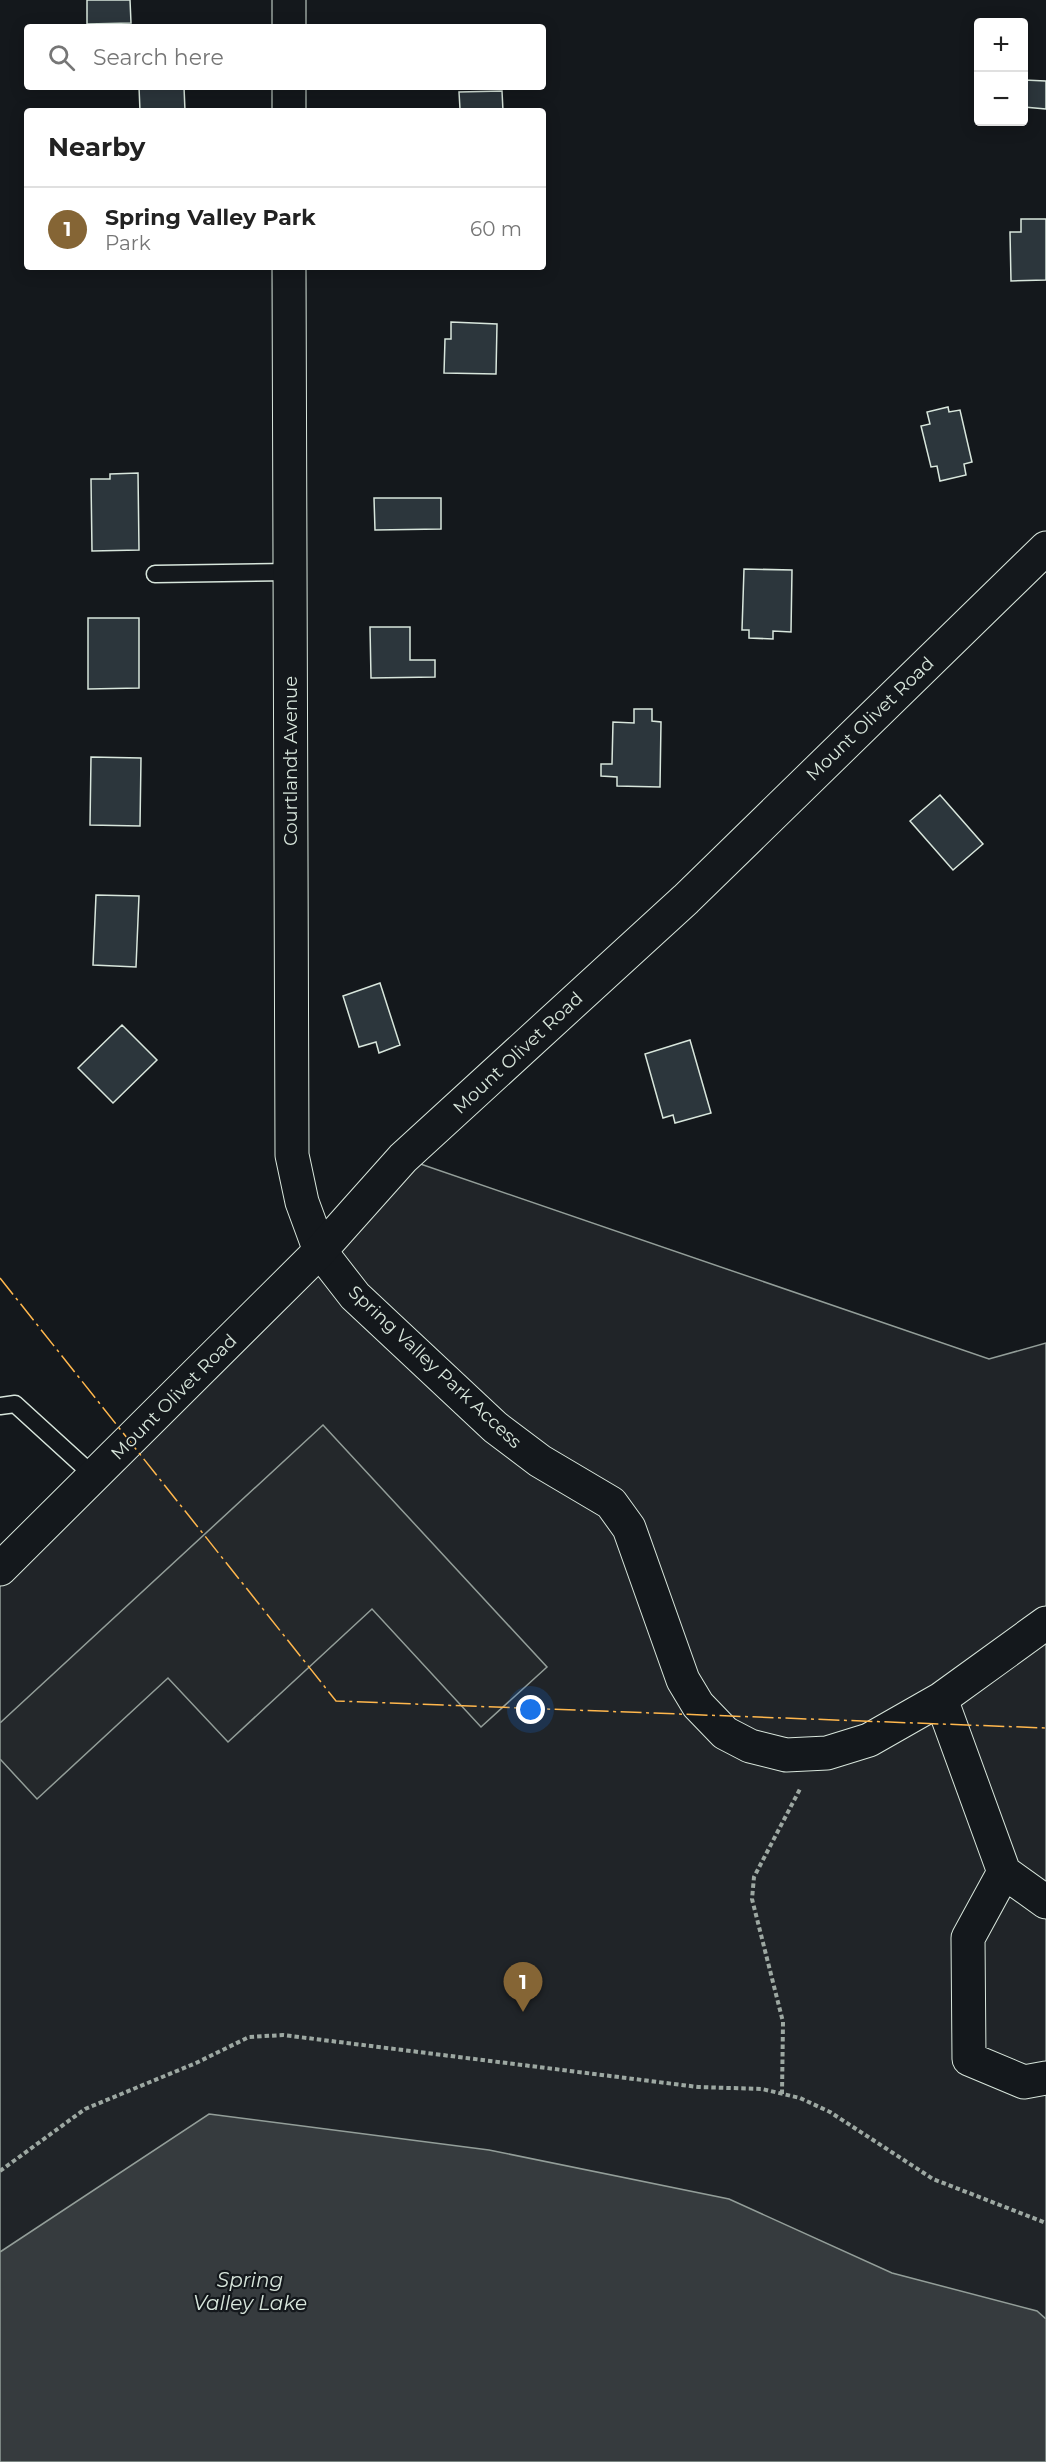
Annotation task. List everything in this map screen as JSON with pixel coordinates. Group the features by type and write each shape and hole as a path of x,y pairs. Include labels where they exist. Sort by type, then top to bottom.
{"street":[{"path":"289,0 289,24"},
{"path":"289,90 289,108"},
{"name":"Courtlandt Avenue","path":"289,270 292,1155 302,1202 320,1251"},
{"name":"Mount Olivet Road","path":"0,1569 320,1251 403,1158 686,899 1046,548"},
{"name":"Spring Valley Park Access","path":"320,1251 355,1296 495,1427 540,1461 611,1503 629,1528 683,1680 698,1705 725,1733 750,1746 786,1755 813,1754 827,1753 869,1740 941,1699 1046,1623"},
{"path":"941,1699 1004,1872 1046,1902"},
{"path":"1004,1872 968,1938 969,2059 1024,2082 1046,2079"}],"lane":[{"path":"155,574 290,572"},
{"path":"0,1406 15,1404 94,1476"}],"path":[{"path":"782,2094 783,2022 752,1899 754,1877 804,1781 813,1754"},
{"path":"0,2171 85,2109 196,2063 249,2037 283,2036 421,2051 698,2087 762,2090 800,2098 830,2112 933,2179 1046,2223"}],"shaded area":[{"path":"403,1158 989,1359 1046,1343 1046,2462 0,2462 0,1562"},
{"path":"323,1425 547,1667 481,1727 372,1609 228,1742 168,1678 37,1799 0,1759 0,1723"}],"water":[{"name":"Spring Valley Lake","path":"209,2114 489,2150 729,2199 892,2273 1037,2311 1046,2319 1046,2462 0,2462 0,2252"}],"building":[{"path":"87,0 130,0 131,23 87,24"},
{"path":"1028,80 1046,81 1046,109 1028,107"},
{"path":"139,90 184,90 185,108 140,108"},
{"path":"502,91 503,108 460,108 459,92"},
{"path":"1021,219 1046,219 1046,280 1011,281 1010,232 1021,232"},
{"path":"451,322 497,324 496,374 444,373 445,339 451,339"},
{"path":"948,407 949,412 960,410 972,462 964,464 966,475 940,481 937,466 931,467 921,426 930,424 927,412"},
{"path":"138,473 139,550 92,551 91,479 110,479 110,474"},
{"path":"374,498 441,498 441,529 375,530"},
{"path":"744,569 792,570 791,632 773,631 773,639 749,638 749,630 742,630"},
{"path":"88,618 139,618 139,688 88,689"},
{"path":"370,627 410,627 410,660 435,660 435,677 371,678"},
{"path":"634,709 652,709 652,721 661,722 660,787 617,786 617,777 601,776 601,764 612,764 613,722 634,723"},
{"path":"91,757 141,758 140,826 90,825"},
{"path":"940,795 983,844 953,870 910,821"},
{"path":"96,895 139,896 136,967 93,965"},
{"path":"380,983 400,1045 379,1053 376,1042 359,1047 343,996"},
{"path":"122,1025 157,1060 113,1103 78,1068"},
{"path":"690,1040 711,1113 675,1123 673,1115 663,1118 645,1054"}],"power":[{"path":"0,1278 336,1701 1046,1728"}],"place":[{"name":"Spring Valley Park","path":"523,2012"}]}
